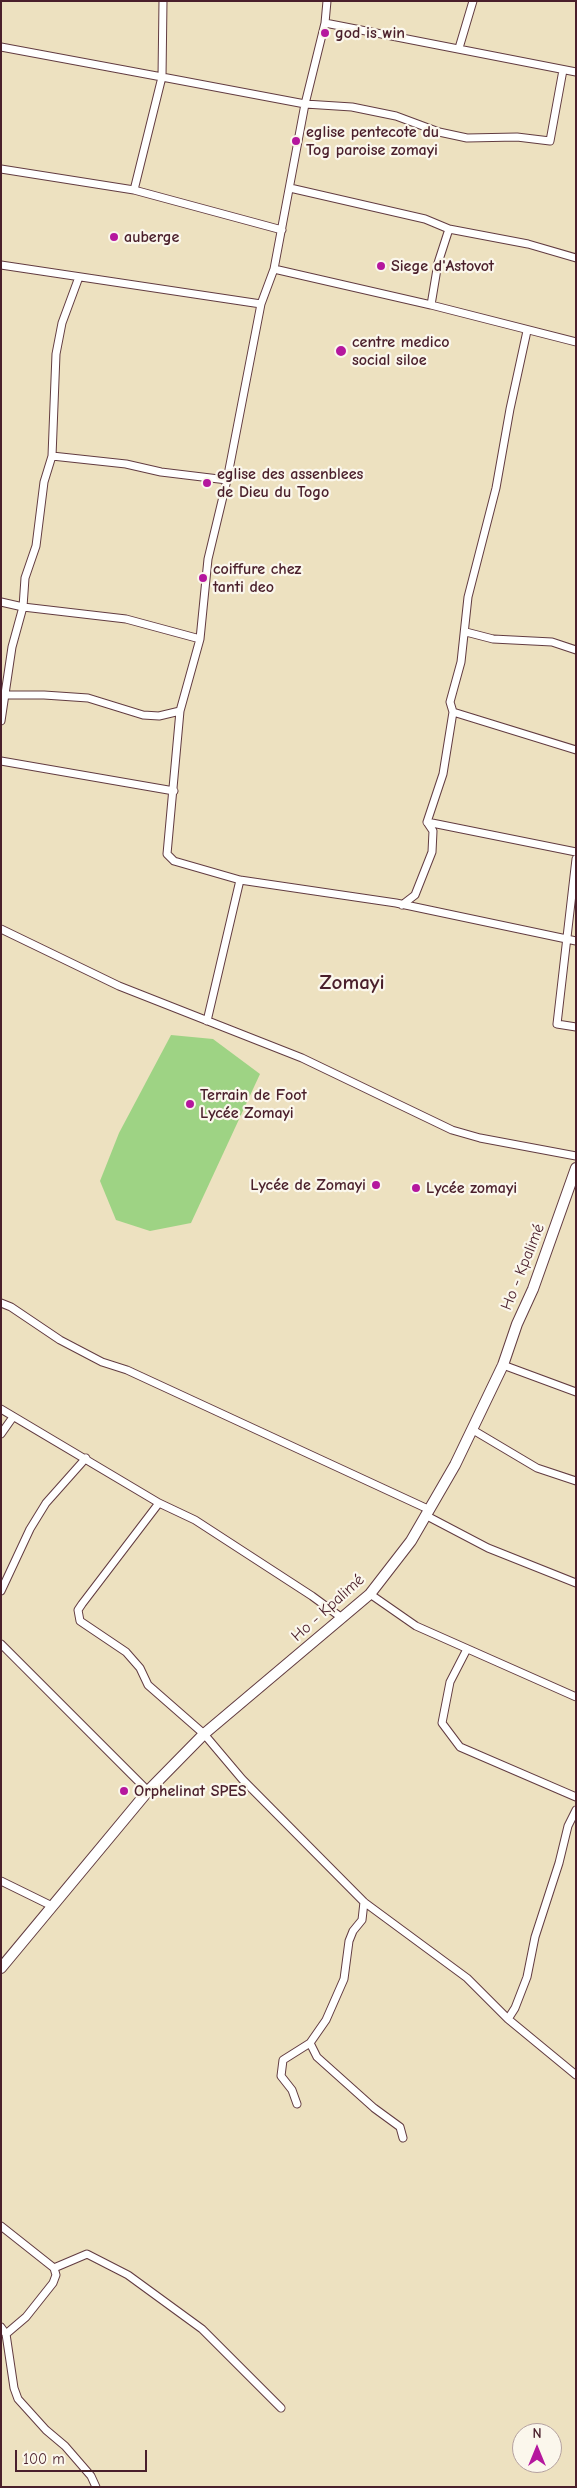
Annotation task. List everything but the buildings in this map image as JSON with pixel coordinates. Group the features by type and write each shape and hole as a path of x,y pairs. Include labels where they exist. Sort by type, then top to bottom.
{"main road":[{"name":"Ho - Kpalimé","path":"1,1968 148,1792 204,1734 370,1594 428,1513 473,1430 503,1365 517,1324 533,1289 576,1168"}],"street":[{"path":"134,190 162,77 163,1"},
{"path":"327,1 325,23 305,104 274,269 261,304 227,480 208,559 200,639 180,710 174,791 167,844 169,858 240,880 402,905 572,940"},
{"path":"459,48 474,1"},
{"path":"325,23 576,72"},
{"path":"1,47 305,104 352,107 396,116 439,132 468,138 517,137 550,141 563,70"},
{"path":"1,169 134,190 282,230"},
{"path":"290,188 425,219 449,229 528,244 576,258"},
{"path":"430,305 438,263 449,229"},
{"path":"1,264 261,304"},
{"path":"274,269 430,305 526,331 576,342"},
{"path":"1,721 12,647 23,607 25,578 36,546 44,482 52,456 56,354 62,323 79,276"},
{"path":"402,905 415,895 432,852 433,832 427,822 443,774 453,712 450,702 461,662 466,632 468,597 496,488 526,331"},
{"path":"52,456 126,464 161,472 227,480"},
{"path":"1,602 23,607 126,619 200,639"},
{"path":"466,632 493,639 552,642 576,650"},
{"path":"4,695 88,698 143,715 159,716 180,710"},
{"path":"453,712 576,750"},
{"path":"1,761 174,791"},
{"path":"427,822 576,852"},
{"path":"576,860 571,890 572,940 557,1024 576,1028"},
{"path":"208,1021 240,880"},
{"path":"1,929 119,986 302,1058 452,1130 480,1138 576,1156"},
{"path":"1,1303 12,1306 60,1340 102,1362 127,1370 428,1513 488,1548 576,1583"},
{"path":"503,1365 576,1392"},
{"path":"1,1409 159,1502 194,1520 312,1596 342,1618"},
{"path":"1,1434 13,1417"},
{"path":"473,1430 537,1468 576,1481"},
{"path":"1,1591 18,1553 46,1503 86,1458"},
{"path":"159,1502 78,1610 78,1616 85,1626 126,1652 140,1668 148,1685 204,1734 242,1779 364,1902 467,1978 508,2019 576,2076"},
{"path":"370,1594 416,1626 576,1697"},
{"path":"1,1644 148,1792"},
{"path":"467,1649 450,1682 442,1723 460,1747 576,1797"},
{"path":"508,2019 515,2008 527,1977 535,1937 557,1870 568,1826 576,1810"},
{"path":"1,1881 52,1906"},
{"path":"297,2104 292,2090 281,2076 280,2068 283,2060 310,2043 326,2020 337,1999 344,1979 348,1941 362,1920 364,1902"},
{"path":"310,2043 317,2057 374,2108 400,2127 403,2138"},
{"path":"1,2226 54,2268 56,2275 53,2283 26,2317 6,2334"},
{"path":"54,2268 88,2254 128,2275 202,2329 281,2408"},
{"path":"1,2327 6,2334 14,2388 18,2399 46,2430 65,2446 91,2476 96,2487"}],"green space":[{"name":"Terrain de Foot Lycée Zomayi","path":"171,1035 213,1039 260,1074 191,1223 150,1231 116,1220 100,1181 119,1133"}],"place":[{"name":"god is win","path":"325,33"},
{"name":"eglise pentecote du Tog paroise zomayi","path":"296,141"},
{"name":"auberge","path":"114,237"},
{"name":"Siege d'Astovot","path":"381,266"},
{"name":"centre medico social siloe","path":"341,351"},
{"name":"eglise des assenblees de Dieu du Togo","path":"207,483"},
{"name":"coiffure chez tanti deo","path":"203,578"},
{"name":"Terrain de Foot Lycée Zomayi","path":"190,1104"},
{"name":"Lycée de Zomayi","path":"376,1185"},
{"name":"Lycée zomayi","path":"416,1188"},
{"name":"Orphelinat SPES","path":"124,1791"}],"district":[{"name":"Zomayi","path":"352,983"}]}
